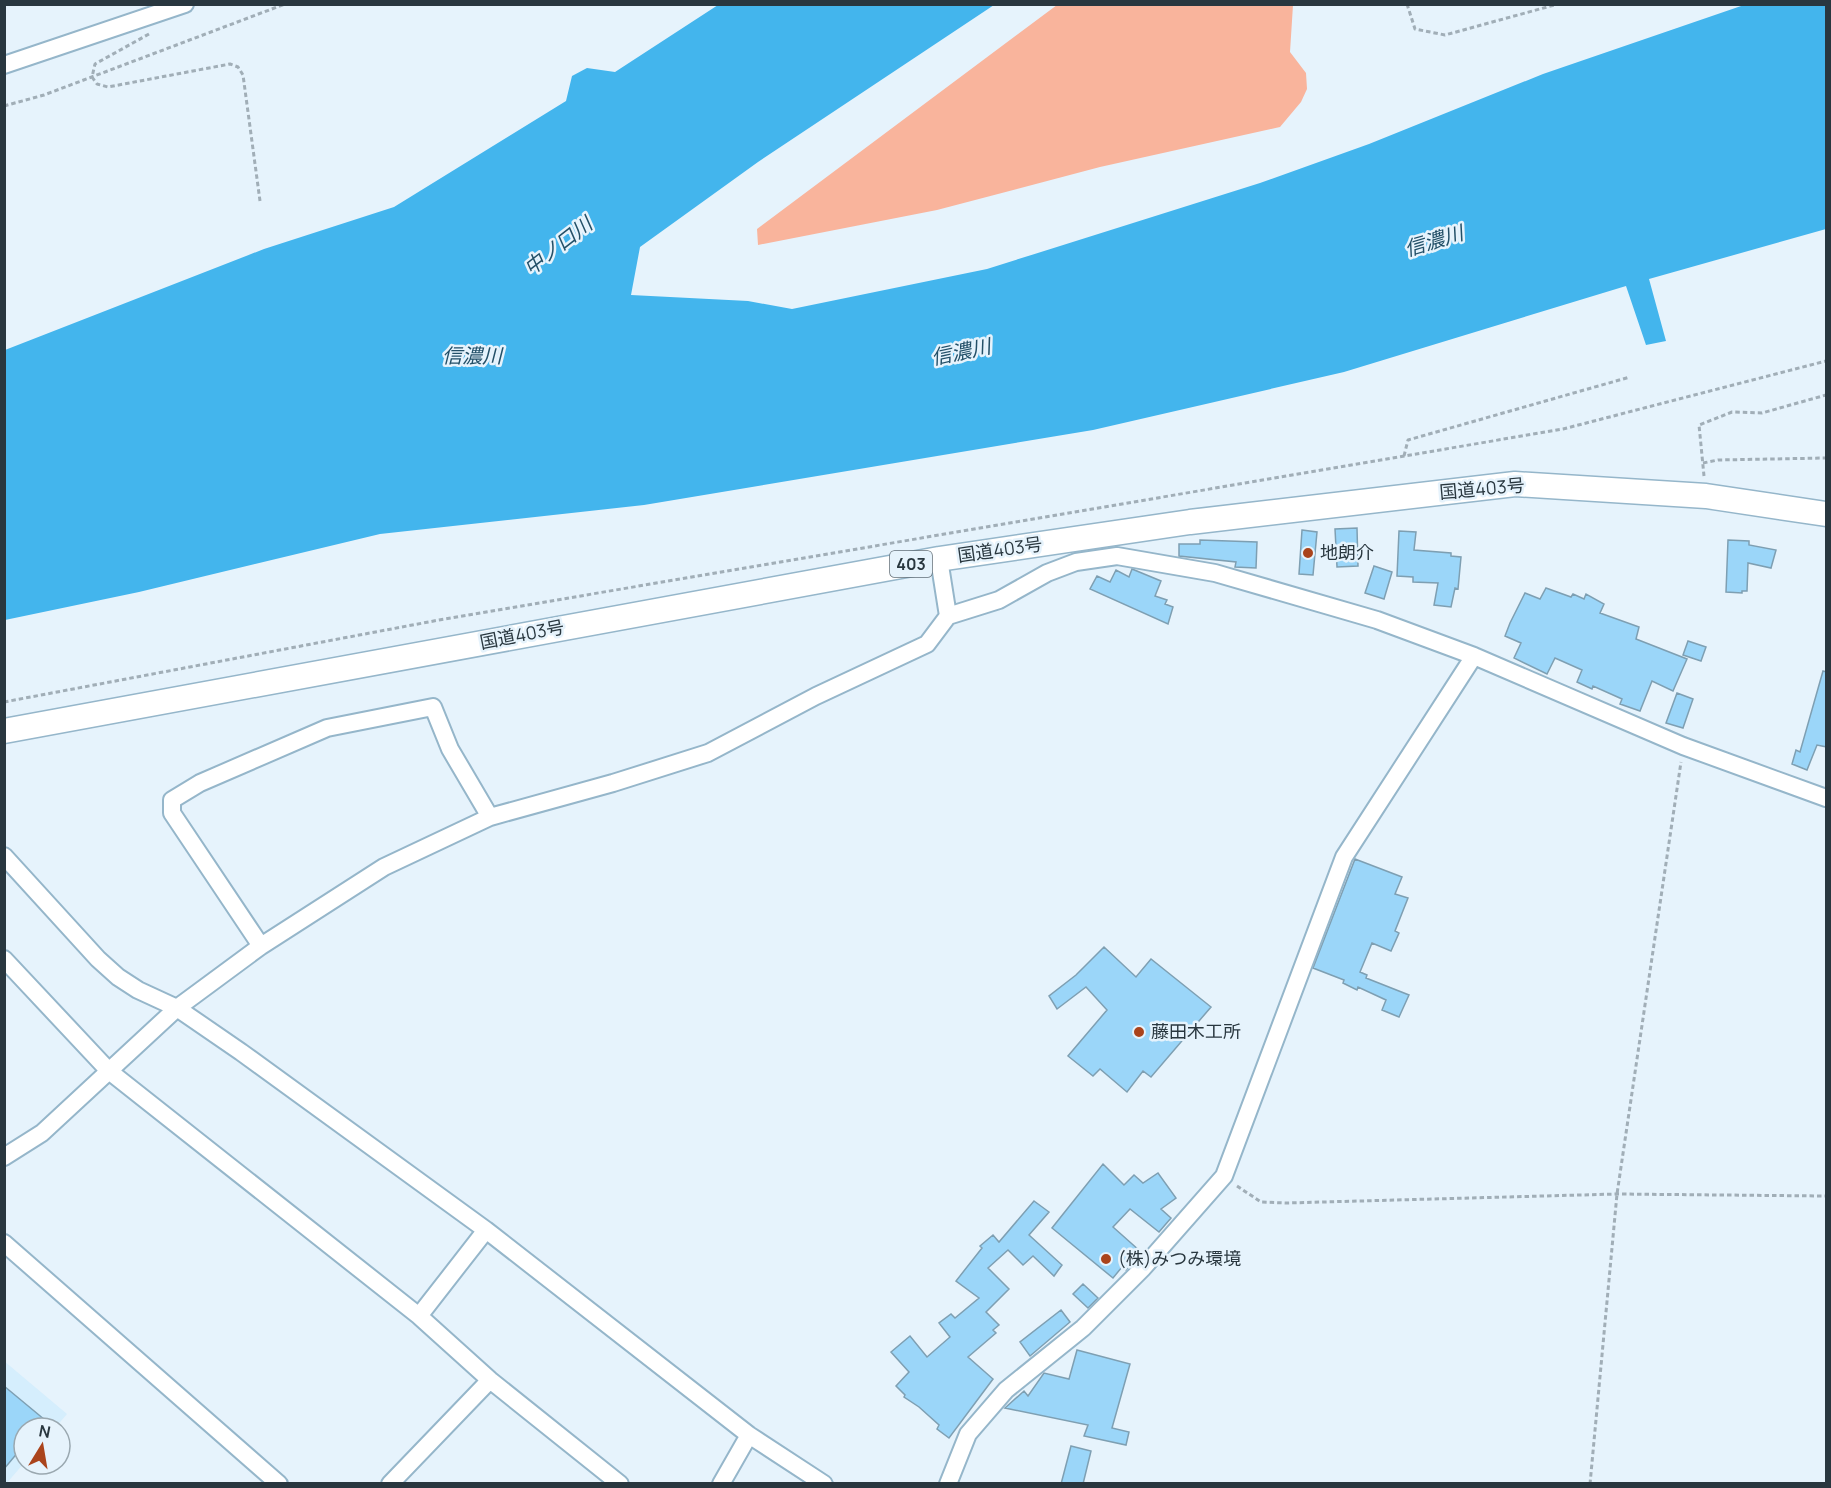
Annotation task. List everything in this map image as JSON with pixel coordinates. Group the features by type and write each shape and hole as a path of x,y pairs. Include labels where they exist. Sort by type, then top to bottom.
{"highway":[{"name":"国道403号","path":"4,731 939,559 1190,522 1515,484 1706,496 1827,514"}],"street":[{"path":"4,65 179,7"},
{"path":"4,1157 42,1134 177,1008 261,946 384,867 490,817 613,783 708,753 816,696 927,644 948,616 999,600 1047,573 1076,562 1117,556 1215,573 1267,590 1377,620 1474,656 1683,746 1827,798"},
{"path":"939,559 948,616"},
{"path":"948,1484 968,1434 1006,1390 1083,1329 1131,1281 1224,1176 1344,857 1474,656"},
{"path":"261,946 172,813 172,800 200,783 327,728 433,707 450,749 490,817"},
{"path":"4,856 98,959 118,977 138,990 177,1008 486,1230 749,1435 824,1484"},
{"path":"4,959 109,1071 419,1316 490,1380 620,1484"},
{"path":"419,1316 486,1230"},
{"path":"4,1243 279,1484"},
{"path":"390,1484 490,1380"},
{"path":"721,1484 749,1435"}],"path":[{"path":"4,106 92,77 285,4"},
{"path":"1407,4 1415,29 1445,35 1557,4"},
{"path":"179,7 157,30 95,64 92,77 97,84 108,87 230,64 238,68 243,75 260,201"},
{"path":"4,702 439,620 1563,429 1827,361"},
{"path":"1404,456 1408,440 1630,377"},
{"path":"1706,496 1699,425 1732,412 1762,413 1827,395"},
{"path":"1703,463 1718,460 1827,458"},
{"path":"1590,1484 1617,1194 1683,746"},
{"path":"1224,1176 1261,1203 1617,1194 1827,1196"}],"shaded area":[{"path":"1057,5 1293,5 1290,52 1306,73 1307,89 1301,102 1280,127 1100,167 937,210 758,245 757,229"},
{"path":"4,1361 67,1414 65,1416 12,1416 13,1476 6,1484"}],"water":[{"name":"信濃川","path":"718,5 994,5 758,162 640,247 631,295 748,301 792,309 987,269 1260,183 1369,144 1543,74 1744,5 1826,5 1826,229 1649,279 1666,341 1646,345 1626,286 1344,372 1093,430 644,505 380,534 139,592 5,620 5,350 264,249 394,207 566,101 572,76 587,68 615,72"}],"building":[{"path":"1357,528 1358,566 1337,567 1335,529"},
{"name":"地朗介","path":"1302,530 1317,532 1313,575 1299,574"},
{"path":"1399,531 1416,532 1414,550 1451,553 1451,556 1461,557 1458,589 1455,588 1451,607 1434,605 1438,583 1413,582 1413,577 1397,576"},
{"path":"1200,540 1257,542 1256,568 1235,567 1236,562 1179,556 1179,544 1200,544"},
{"path":"1728,540 1749,541 1749,545 1776,550 1771,568 1748,563 1747,591 1742,591 1742,593 1726,592"},
{"path":"1374,566 1392,572 1384,599 1365,593"},
{"path":"1132,569 1161,581 1155,596 1167,600 1165,604 1173,607 1168,624 1090,589 1097,576 1110,582 1116,570 1129,577"},
{"path":"1546,588 1584,599 1586,594 1604,604 1600,613 1639,627 1636,639 1687,659 1673,691 1652,681 1640,711 1620,704 1622,699 1593,686 1592,689 1577,682 1582,670 1555,658 1547,674 1514,658 1521,643 1505,636 1510,623 1525,593 1540,599"},
{"path":"1688,641 1706,647 1701,661 1683,655"},
{"path":"1823,671 1827,672 1827,747 1817,745 1807,770 1792,764 1796,750 1800,752"},
{"path":"1677,693 1693,699 1683,728 1666,723"},
{"path":"1355,859 1402,877 1395,894 1408,898 1395,931 1399,933 1391,951 1372,943 1360,972 1367,975 1366,978 1409,995 1399,1017 1382,1010 1386,1000 1358,987 1357,990 1343,983 1344,980 1313,968"},
{"name":"藤田木工所","path":"1104,947 1136,977 1151,959 1211,1007 1151,1077 1143,1071 1127,1092 1100,1069 1093,1076 1068,1056 1107,1010 1086,987 1057,1009 1049,996 1076,975"},
{"path":"1103,1164 1124,1185 1134,1175 1143,1183 1158,1173 1176,1198 1161,1209 1171,1218 1159,1232 1130,1209 1113,1227 1140,1251 1126,1270 1122,1267 1113,1278 1052,1228"},
{"path":"1034,1201 1049,1212 1029,1235 1062,1265 1054,1276 1033,1256 1023,1265 1008,1250 988,1268 1009,1289 986,1312 999,1325 993,1330 996,1333 968,1357 993,1379 949,1438 937,1429 939,1425 904,1397 905,1395 896,1386 909,1372 891,1352 910,1336 927,1357 950,1337 939,1323 951,1314 955,1318 979,1298 956,1281 982,1248 980,1246 993,1235 999,1242"},
{"path":"1083,1284 1098,1298 1088,1308 1073,1294"},
{"path":"1061,1310 1070,1322 1030,1356 1020,1342"},
{"path":"1077,1350 1130,1364 1112,1428 1129,1432 1126,1445 1084,1436 1088,1425 1005,1408 1024,1391 1028,1396 1044,1373 1069,1379"},
{"path":"4,1386 40,1416 12,1416 12,1459 4,1469"},
{"path":"1071,1446 1091,1451 1083,1484 1061,1484"}],"place":[{"name":"地朗介","path":"1308,553"},
{"name":"藤田木工所","path":"1139,1032"},
{"name":"(株)みつみ環境","path":"1106,1259"}],"water label":[{"name":"中ノ口川","path":"558,246"}]}
